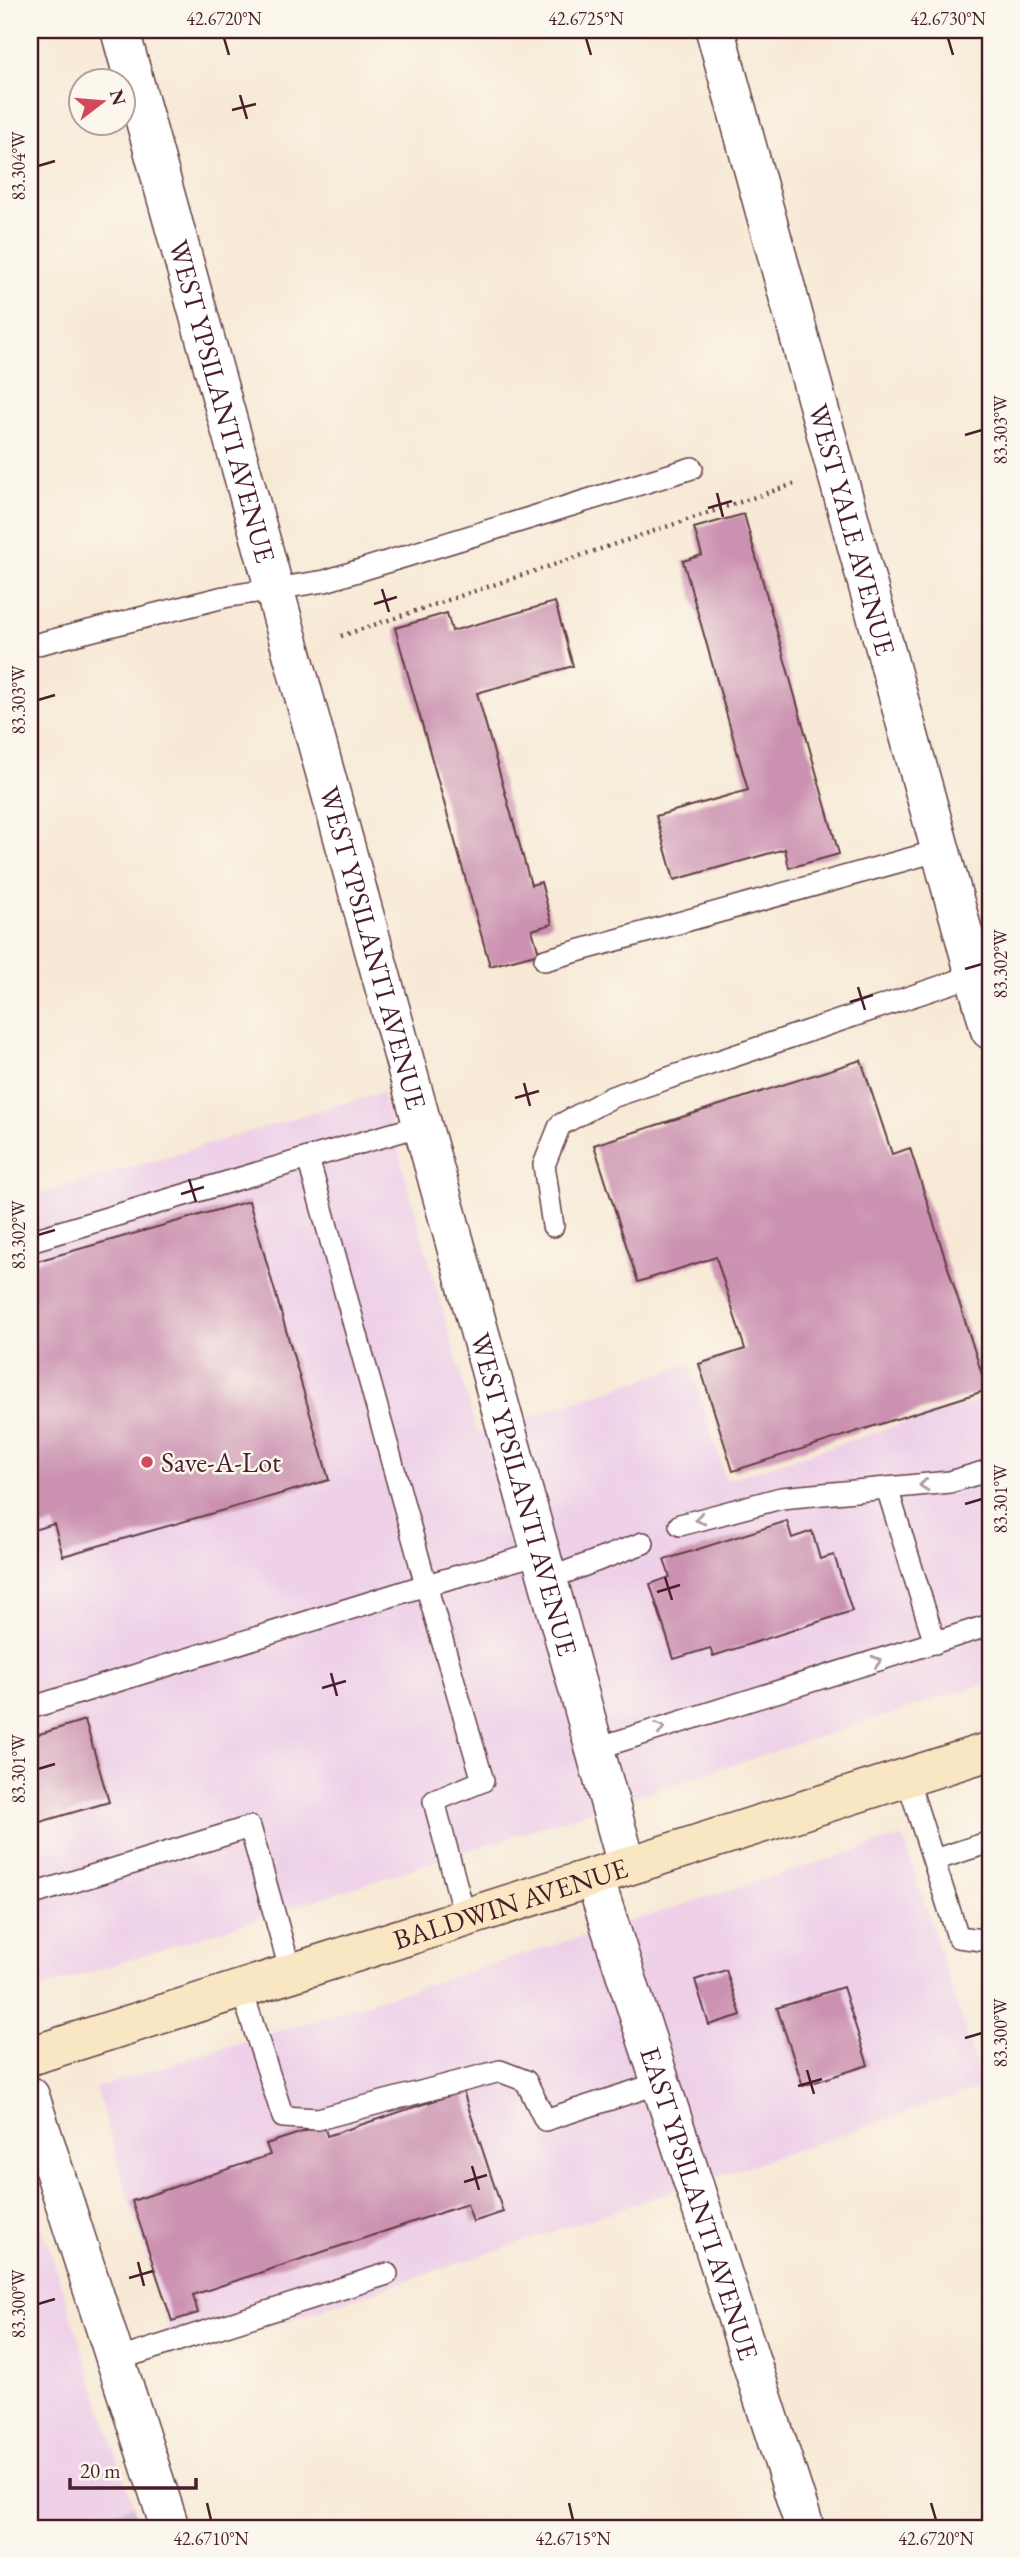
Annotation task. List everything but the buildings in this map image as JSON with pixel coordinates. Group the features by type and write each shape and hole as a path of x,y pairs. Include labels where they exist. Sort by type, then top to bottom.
{"main road":[{"name":"BALDWIN AVENUE","path":"30,2056 990,1751"}],"street":[{"name":"WEST YPSILANTI AVENUE","path":"120,30 594,1749 610,1872"},
{"name":"WEST YALE AVENUE","path":"715,30 990,1030"},
{"name":"EAST YPSILANTI AVENUE","path":"610,1872 660,2083 805,2528"},
{"path":"30,2096 170,2528"}],"lane":[{"path":"30,646 224,597 325,580 692,468"},
{"path":"545,960 941,850"},
{"path":"553,1226 544,1165 560,1125 612,1097 975,975"},
{"path":"30,1241 423,1125"},
{"path":"308,1158 483,1781 434,1801 465,1918"},
{"path":"680,1525 781,1498 950,1482 990,1470"},
{"path":"887,1488 935,1643"},
{"path":"30,1708 426,1585 544,1566 643,1544"},
{"path":"594,1749 990,1625"},
{"path":"907,1778 958,1937 990,1941"},
{"path":"30,1895 250,1828 291,1973"},
{"path":"934,1860 990,1842"},
{"path":"241,1988 283,2118 317,2119 500,2071 526,2081 545,2120 660,2083"},
{"path":"116,2360 387,2274"}],"path":[{"path":"341,636 794,484"}],"shaded area":[{"path":"382,1092 477,1433 690,1364 726,1480 990,1396 990,1682 30,1992 30,1197"},
{"path":"903,1836 983,2087 177,2358 96,2088"},
{"path":"30,2189 133,2505 59,2528 30,2528"},
{"path":"133,2505 141,2528 59,2528"}],"place":[{"name":"Save-A-Lot","path":"147,1462"}]}
